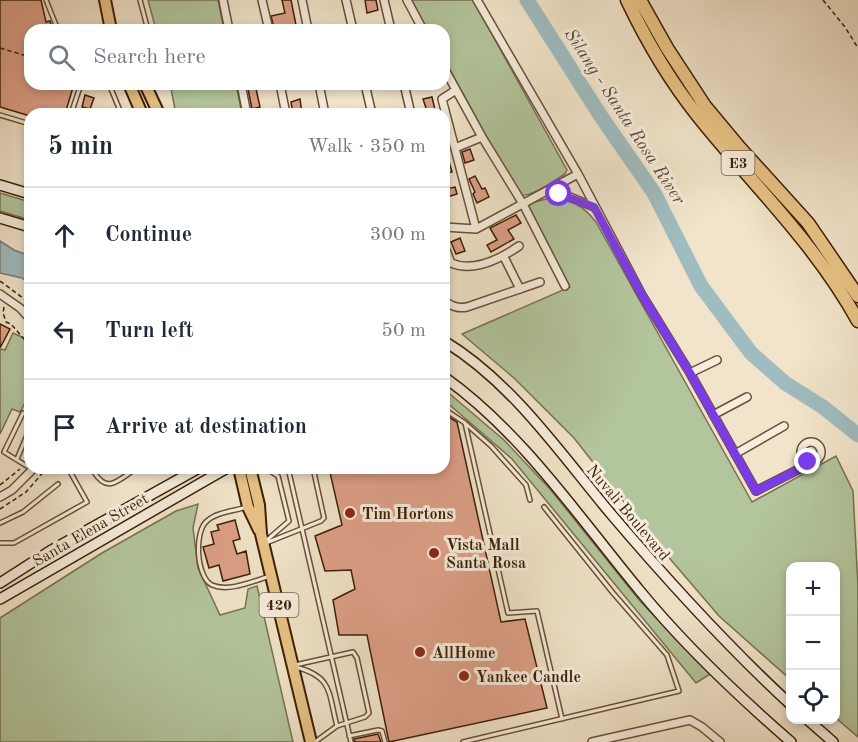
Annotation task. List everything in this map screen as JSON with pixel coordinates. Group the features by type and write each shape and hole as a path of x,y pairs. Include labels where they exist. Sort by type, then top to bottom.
{"highway":[{"name":"E3","path":"627,0 656,55 696,114 797,231 820,261 858,321"},
{"name":"E3","path":"640,0 667,48 705,106 808,223 858,296"}],"main road":[{"path":"105,0 110,24"},
{"path":"109,15 114,24"},
{"path":"132,90 139,108"},
{"path":"148,90 156,108"},
{"path":"0,185 24,192"},
{"path":"0,218 24,225"},
{"name":"Nuvali Boulevard","path":"450,344 473,360 511,394 676,590 786,700"},
{"path":"450,382 463,391 507,432 640,592 680,636 738,694 791,742"},
{"name":"Santa Elena Street","path":"0,583 50,551 188,474"},
{"name":"Santa Elena Street","path":"0,599 217,474"},
{"name":"420","path":"240,474 248,507 262,539 313,742"},
{"name":"420","path":"251,474 259,505 262,539"},
{"path":"50,551 58,565"},
{"path":"813,724 833,742"}],"street":[{"path":"223,0 228,24"},
{"path":"262,0 268,24"},
{"path":"302,0 308,24"},
{"path":"346,0 352,24"},
{"path":"384,0 390,24"},
{"path":"407,0 420,24"},
{"path":"477,0 578,174 642,295 690,373 756,491 811,463"},
{"path":"450,79 482,138 523,204 565,286"},
{"path":"242,90 246,108"},
{"path":"281,90 285,108"},
{"path":"321,90 324,108"},
{"path":"366,90 371,108"},
{"path":"405,90 410,108"},
{"path":"444,108 442,99 456,90"},
{"path":"450,129 476,229"},
{"path":"455,148 482,138"},
{"path":"450,227 476,229 578,174"},
{"path":"547,191 594,207"},
{"path":"450,260 462,268 472,267 504,257 519,246"},
{"path":"504,257 520,290"},
{"path":"450,303 461,308 540,282"},
{"path":"0,294 24,312"},
{"path":"690,373 717,360"},
{"path":"713,415 747,397"},
{"path":"735,454 784,426"},
{"path":"0,497 12,490 27,474"},
{"path":"592,742 690,720 720,742"}],"lane":[{"path":"46,0 56,24"},
{"path":"140,0 146,24"},
{"path":"73,108 79,90"},
{"path":"111,90 119,108"},
{"path":"0,115 24,122"},
{"path":"450,377 463,391"},
{"path":"23,463 4,452 24,413"},
{"path":"450,413 465,423 503,459 526,485 530,500"},
{"path":"465,423 508,613 537,611 562,719"},
{"path":"17,459 24,442"},
{"path":"0,543 14,543 87,502 71,474"},
{"path":"95,474 100,482 105,484 110,484 127,474"},
{"path":"262,539 273,534 289,521 278,476 275,474"},
{"path":"289,474 351,742"},
{"path":"262,539 321,522 324,518 314,474"},
{"path":"0,523 23,512 58,484"},
{"path":"248,507 213,517 201,527 199,535 203,576 211,585 224,588 272,576"},
{"path":"463,742 679,691 667,655 613,593 581,550 544,507"},
{"path":"293,666 353,652 357,658 369,713 365,717 337,726 313,742"},
{"path":"293,666 313,672 325,681 337,726"},
{"path":"349,736 378,730 382,731 385,742"}],"path":[{"path":"823,0 845,27 858,48"},
{"path":"0,48 24,55"},
{"path":"0,281 24,299"},
{"path":"0,303 4,306 4,319 24,339"},
{"path":"0,485 18,471 23,463"},
{"path":"0,509 26,492 42,474"}],"green space":[{"path":"148,0 218,0 223,24 154,24"},
{"path":"411,0 473,0 567,170 565,174 537,191 519,196 450,70 450,24 425,24"},
{"path":"171,90 237,90 241,108 175,108"},
{"path":"0,193 24,200 24,218 0,211"},
{"path":"550,198 564,200 576,204 596,222 752,502 836,456 853,491 858,587 858,737 840,721 840,562 786,562 786,675 719,616 653,539 574,438 514,378 462,334 570,287 529,214 527,207 531,203"},
{"path":"13,333 24,338 24,405 20,412 12,409 0,434 0,351 5,350"},
{"path":"450,394 504,440 550,489 640,601 710,674 696,683 512,459 450,405"},
{"path":"198,504 193,528 198,568 220,615 245,608 248,589 257,586 293,742 0,742 0,618 102,553 176,511"}],"water":[{"path":"0,241 24,254 24,280 0,273"}],"building":[{"path":"0,0 41,0 46,22 50,21 51,24 24,24 24,90 72,90 67,108 24,108 24,114 0,107"},
{"path":"282,0 291,0 296,24 273,24 271,16 285,13"},
{"path":"365,0 376,0 378,10 367,13"},
{"path":"248,90 256,90 260,107 252,108"},
{"path":"85,95 94,98 90,108 82,107"},
{"path":"432,97 435,108 426,108 423,99"},
{"path":"300,99 301,108 292,108 291,102"},
{"path":"470,149 474,160 465,163 462,152"},
{"path":"475,176 489,197 477,203 469,179"},
{"path":"455,187 457,194 450,196 450,188"},
{"path":"516,215 521,223 508,230 514,239 491,252 487,245 497,240 490,228"},
{"path":"460,238 465,251 456,254 451,242"},
{"path":"0,324 10,329 0,348"},
{"path":"450,418 457,422 501,622 525,619 547,708 389,742 367,635 339,635 333,600 355,589 351,570 325,571 315,536 342,525 330,474 450,474"},
{"path":"235,520 240,539 233,541 237,554 246,551 250,574 223,581 219,565 209,568 203,547 214,544 211,532 219,530 217,525"},
{"path":"378,734 381,742 355,742 354,739"}],"waterway":[{"name":"Silang - Santa Rosa River","path":"527,0 600,115 654,193 701,286 751,353 785,383 823,407 858,435"}],"place":[{"name":"Tim Hortons","path":"350,513"},
{"name":"Vista Mall Santa Rosa","path":"434,553"},
{"name":"AllHome","path":"420,652"},
{"name":"Yankee Candle","path":"464,676"}],"route":[{"path":"559,194 594,207 642,295 690,373 756,491 811,463 808,462"}]}
